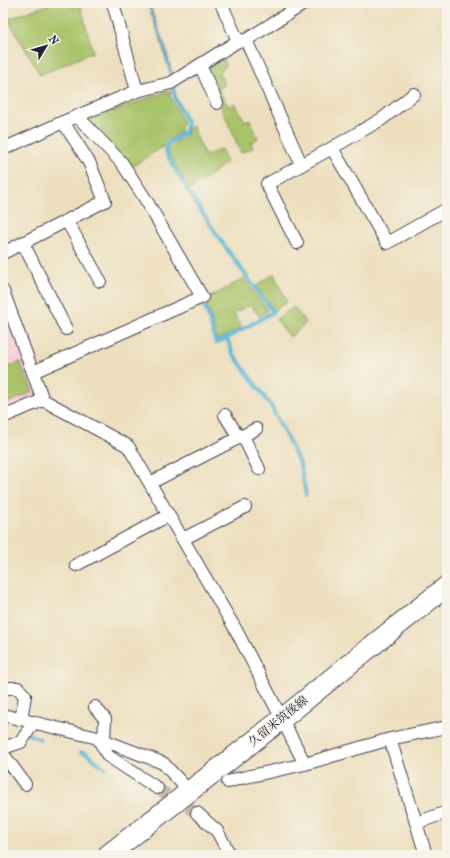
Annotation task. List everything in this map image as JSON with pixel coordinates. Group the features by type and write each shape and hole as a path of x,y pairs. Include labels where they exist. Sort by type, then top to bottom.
{"main road":[{"name":"久留米筑後線","path":"108,855 282,719 447,586"}],"street":[{"path":"113,3 137,91"},
{"path":"221,3 242,41 302,164"},
{"path":"3,149 62,122 137,91 171,83 302,4"},
{"path":"200,65 217,103"},
{"path":"297,243 267,184 382,119 414,94"},
{"path":"33,372 202,297 146,200 122,163 78,116"},
{"path":"3,254 105,201 89,162 62,122"},
{"path":"332,148 387,243 447,209"},
{"path":"67,221 100,281"},
{"path":"23,243 66,328"},
{"path":"3,291 43,400 128,446 236,630 305,764"},
{"path":"3,417 43,400"},
{"path":"225,415 241,437 259,469"},
{"path":"150,482 256,430"},
{"path":"183,539 245,507"},
{"path":"76,565 169,515"},
{"path":"3,688 18,688 25,696 21,719"},
{"path":"95,708 105,719 101,739 108,756 157,788"},
{"path":"3,715 101,739 163,763 189,791"},
{"path":"3,748 21,742 34,722"},
{"path":"228,782 305,764 390,739 447,727"},
{"path":"390,739 426,855"},
{"path":"3,754 25,784"},
{"path":"416,823 447,812"},
{"path":"197,813 217,831 230,855"}],"shaded area":[{"path":"3,304 38,397 3,411"}],"green space":[{"path":"52,3 80,3 93,52 40,75 8,19"},
{"path":"223,57 226,66 219,73 225,84 218,90 229,107 234,103 245,121 250,120 258,138 251,143 253,148 241,153 205,69"},
{"path":"171,90 170,96 183,122 180,131 161,148 130,168 91,125 91,119"},
{"path":"192,125 205,156 221,149 227,162 190,190 167,151 173,143 185,136"},
{"path":"274,274 287,302 274,310 256,286"},
{"path":"244,278 268,311 259,316 251,305 234,313 241,328 217,340 210,315 204,301"},
{"path":"294,307 306,323 290,337 276,319"},
{"path":"20,362 33,392 3,405 3,369"}],"water":[{"path":"147,3 149,3 166,49 173,76 171,77 160,38"}],"waterway":[{"path":"173,84 175,98 187,122 185,132 167,144 165,151 187,190 226,248 273,312 216,343 207,312 200,301"},
{"path":"227,338 232,352 271,406 300,464 306,495"},
{"path":"16,733 18,730 40,739"},
{"path":"81,752 86,753 105,768"}],"tunnel":[{"path":"157,788 197,813"}]}
